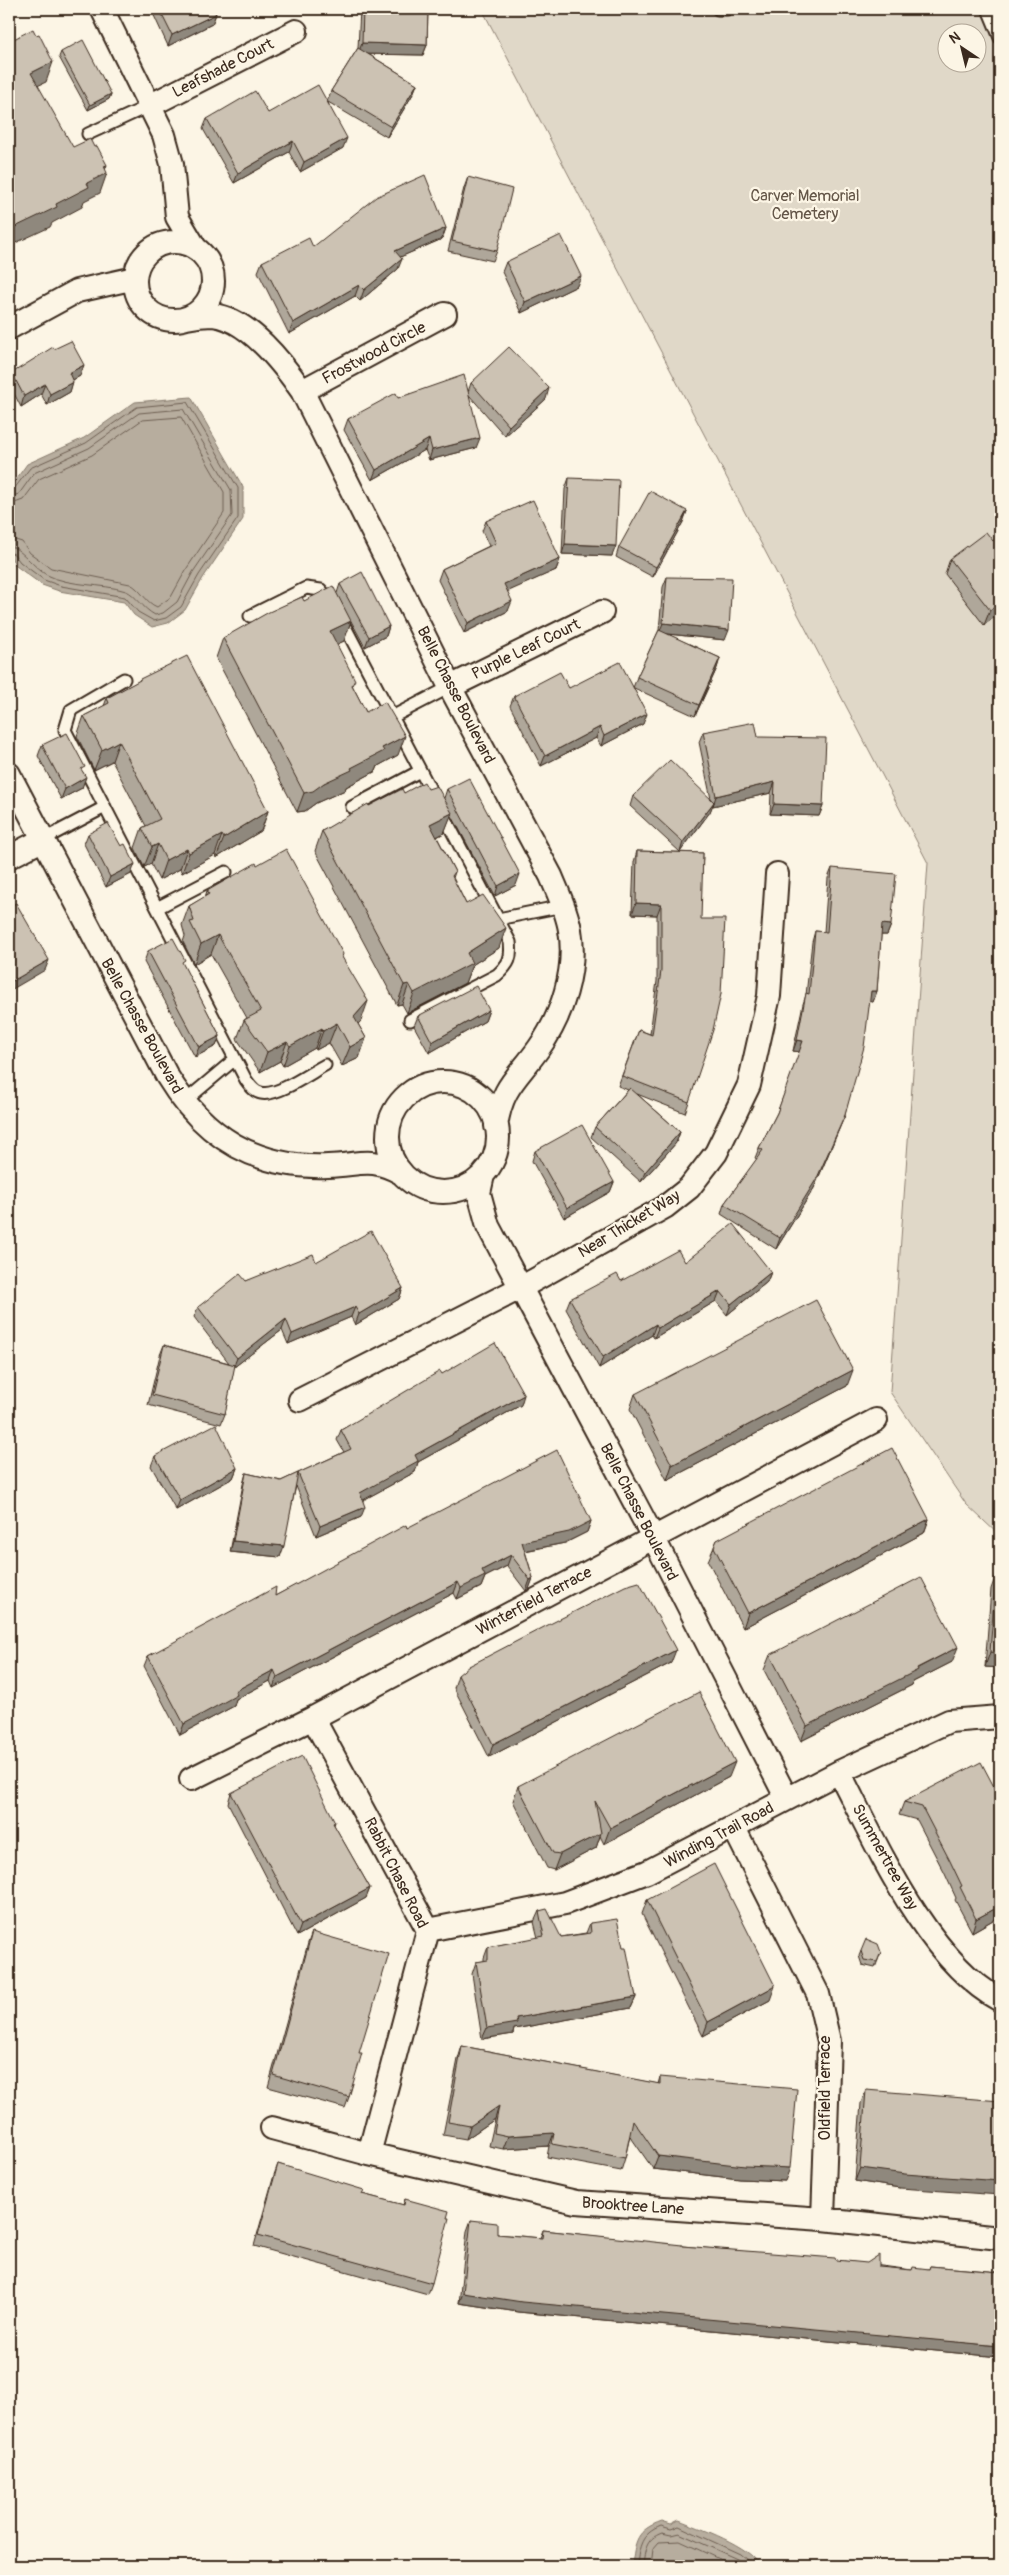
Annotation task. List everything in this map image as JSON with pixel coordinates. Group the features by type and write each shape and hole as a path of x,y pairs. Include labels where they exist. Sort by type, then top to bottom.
{"street":[{"name":"Belle Chasse Boulevard","path":"102,9 151,105 164,135 172,164 177,218 196,248 204,256 213,275 220,301 237,324 271,352 302,391 450,687 551,876 563,906 570,929 571,949 568,981 560,1010 539,1048 508,1085 499,1105 496,1126"},
{"name":"Leafshade Court","path":"151,105 296,31"},
{"path":"9,328 77,291 135,278 138,266 169,231 177,218"},
{"path":"153,248 175,242 196,248"},
{"path":"186,318 196,313 210,296 213,275"},
{"name":"Belle Chasse Boulevard","path":"135,278 136,290 141,302 150,312 167,319 215,315 237,324"},
{"name":"Frostwood Circle","path":"302,391 445,314"},
{"name":"Purple Leaf Court","path":"450,687 602,612"},
{"name":"Belle Chasse Boulevard","path":"9,774 167,1076 184,1102 217,1135 247,1153 294,1165 350,1165 375,1161 423,1188 446,1191 469,1185 483,1175"},
{"path":"9,857 42,840"},
{"name":"Near Thicket Way","path":"300,1400 522,1287 664,1206 690,1188 716,1153 749,1085 769,996 777,874"},
{"name":"Belle Chasse Boulevard","path":"401,1174 389,1152 389,1124 395,1108 412,1091 425,1084 450,1081 472,1089 492,1090 508,1085"},
{"name":"Belle Chasse Boulevard","path":"472,1089 491,1109 498,1138 492,1160 483,1175 479,1193 488,1226"},
{"name":"Belle Chasse Boulevard","path":"362,1162 379,1146 389,1132"},
{"name":"Belle Chasse Boulevard","path":"446,1191 470,1206 488,1226 653,1537 787,1799"},
{"name":"Winterfield Terrace","path":"191,1779 314,1718 876,1420"},
{"name":"Winding Trail Road","path":"428,1930 565,1903 647,1872 839,1772 949,1722 1000,1717"},
{"name":"Rabbit Chase Road","path":"314,1718 428,1930 368,2154"},
{"name":"Summertree Way","path":"839,1772 909,1905 955,1963 1000,2000"},
{"name":"Oldfield Terrace","path":"734,1828 818,1994 829,2040 823,2218"},
{"name":"Brooktree Lane","path":"272,2128 368,2154 576,2202 823,2218 1000,2238"}],"lane":[{"path":"718,9 727,9"},
{"path":"988,9 1000,38"},
{"path":"88,134 151,105"},
{"path":"250,616 306,588 321,590 329,596 510,942 512,955 508,965 498,975 410,1020"},
{"path":"124,679 71,710 65,730 235,1059 246,1080 254,1090 261,1093 275,1092 325,1065"},
{"path":"392,717 450,687"},
{"path":"352,807 420,771"},
{"path":"42,840 105,807"},
{"path":"157,908 226,872"},
{"path":"498,919 563,906"},
{"path":"184,1102 235,1059"}],"green space":[{"name":"Carver Memorial Cemetery","path":"482,9 1000,9 1000,1536 966,1504 890,1392 928,863"}],"water":[{"path":"191,397 243,487 243,519 203,578 185,610 168,623 152,627 134,615 124,602 59,591 42,585 16,566 9,554 9,489 27,464 84,438 135,402"},
{"path":"679,2520 736,2545 755,2559 760,2566 632,2566 636,2543 647,2528 662,2521 671,2524"}],"building":[{"path":"159,9 213,9 216,14 172,35"},
{"path":"363,9 428,9 427,45 362,43"},
{"path":"33,29 36,35 39,34 53,62 31,73 73,147 90,139 94,147 97,146 107,165 104,166 107,173 87,183 89,187 56,204 57,207 9,230 9,35 12,40"},
{"path":"83,40 111,94 90,105 61,52"},
{"path":"358,48 417,84 391,127 331,91"},
{"path":"318,85 347,138 304,162 293,141 238,173 207,119 255,91 268,113"},
{"path":"425,175 446,228 395,251 402,259 364,290 359,285 293,323 262,262 309,238 313,247 376,197"},
{"path":"468,177 512,189 497,251 452,241"},
{"path":"561,235 581,276 525,302 506,262"},
{"path":"71,341 84,365 69,373 73,382 50,394 45,384 24,396 12,373 53,347 54,349"},
{"path":"509,347 549,388 509,426 471,383"},
{"path":"464,375 480,438 432,450 429,439 376,470 348,419 396,393 398,398"},
{"path":"569,478 619,480 616,546 565,544"},
{"path":"650,491 687,511 656,567 619,547"},
{"path":"533,500 560,559 504,584 512,601 468,623 442,569 496,543 486,521"},
{"path":"986,532 993,541 1000,535 1000,602 990,610 950,559"},
{"path":"362,572 389,626 369,637 340,584"},
{"path":"667,577 732,578 729,630 663,623"},
{"path":"333,586 351,621 330,631 355,680 352,685 366,712 385,702 405,736 382,748 384,751 351,768 352,770 324,783 313,791 304,793 223,638 269,612 302,597 304,601"},
{"path":"659,630 720,658 699,705 637,677"},
{"path":"187,656 268,811 224,838 222,835 189,853 187,849 166,860 158,844 152,847 142,828 160,819 119,741 102,750 84,716 109,703 107,698"},
{"path":"620,662 647,714 604,736 600,727 545,756 514,696 560,672 569,688"},
{"path":"755,722 758,737 826,738 823,806 774,804 775,782 716,796 703,732"},
{"path":"67,733 85,767 81,769 86,777 65,789 42,745"},
{"path":"670,760 714,802 683,842 633,796"},
{"path":"469,778 520,874 498,886 447,789"},
{"path":"424,782 428,789 437,786 452,813 430,824 455,872 452,876 466,904 483,895 506,928 467,953 472,963 414,993 409,984 404,985 322,831 368,804 369,806 402,789 404,793"},
{"path":"108,823 121,846 125,844 135,864 110,877 88,834"},
{"path":"286,849 343,954 342,957 368,1001 354,1017 366,1038 350,1047 337,1023 323,1031 322,1028 290,1046 287,1042 267,1052 244,1020 261,1011 218,935 201,944 190,922 194,921 189,906 209,894 207,891 256,863 257,865"},
{"path":"637,851 703,853 701,919 725,919 721,994 713,1030 689,1102 622,1076 639,1030 652,1035 661,971 661,904 636,903"},
{"path":"832,868 896,874 891,925 882,924 877,991 871,991 864,1047 845,1115 817,1178 780,1238 724,1204 763,1150 759,1148 777,1113 803,1041 797,1040 806,993 809,994 815,931 827,932"},
{"path":"16,903 49,960 9,983 9,907"},
{"path":"173,938 185,960 182,962 220,1036 199,1047 148,951"},
{"path":"476,986 489,1010 432,1042 418,1016"},
{"path":"630,1088 680,1132 645,1172 595,1127"},
{"path":"582,1125 614,1182 567,1208 535,1151"},
{"path":"733,1224 771,1272 731,1304 720,1291 658,1328 656,1324 603,1357 570,1299 617,1274 621,1281 678,1250 685,1262"},
{"path":"371,1231 403,1288 359,1314 355,1307 292,1334 286,1319 237,1358 198,1307 240,1274 246,1281 313,1254 316,1262"},
{"path":"816,1300 853,1370 672,1465 635,1394"},
{"path":"495,1343 524,1395 415,1455 418,1461 360,1493 365,1507 320,1526 298,1473 351,1449 341,1430 440,1371 442,1374"},
{"path":"164,1345 235,1365 225,1414 152,1395"},
{"path":"216,1424 237,1468 180,1500 155,1456"},
{"path":"892,1448 929,1519 748,1613 714,1547 717,1540"},
{"path":"557,1450 591,1521 569,1532 522,1542 533,1578 530,1580 511,1555 482,1570 485,1576 461,1588 458,1582 277,1677 274,1670 235,1691 237,1695 184,1724 148,1656 276,1587 275,1596 406,1525 407,1528"},
{"path":"246,1473 281,1481 298,1473 284,1546 233,1541"},
{"path":"996,1575 1000,1575 1000,1653 990,1652"},
{"path":"921,1577 958,1647 917,1668 918,1670 807,1726 770,1655"},
{"path":"639,1582 676,1650 493,1744 458,1675 469,1666 546,1626 625,1586"},
{"path":"699,1692 735,1762 610,1828 595,1801 601,1833 560,1854 553,1853 518,1786"},
{"path":"302,1756 335,1822 333,1823 370,1888 301,1925 231,1793"},
{"path":"981,1762 1000,1798 1000,1906 976,1919 960,1887 962,1886 950,1861 922,1807 904,1802"},
{"path":"714,1864 775,1986 708,2022 647,1900"},
{"path":"547,1909 561,1937 591,1933 590,1923 617,1919 623,1947 626,1947 636,1997 516,2018 517,2023 487,2028 476,1962 488,1960 488,1947 544,1936 539,1911"},
{"path":"312,1932 389,1954 359,2053 362,2053 349,2097 273,2075"},
{"path":"866,1939 878,1944 881,1952 877,1962 864,1960 861,1951"},
{"path":"462,2046 660,2084 660,2077 797,2089 790,2168 745,2166 658,2156 633,2120 625,2158 552,2144 554,2133 508,2136 494,2133 499,2106 470,2126 448,2122"},
{"path":"866,2090 1000,2101 1000,2181 905,2174 860,2168"},
{"path":"278,2164 364,2190 362,2194 404,2205 405,2199 449,2211 447,2218 449,2218 432,2283 258,2235"},
{"path":"471,2220 497,2223 497,2234 542,2238 543,2230 682,2246 835,2258 836,2260 867,2263 879,2255 879,2267 912,2270 913,2267 929,2269 930,2266 1000,2272 1000,2346 522,2302 463,2293"}]}
